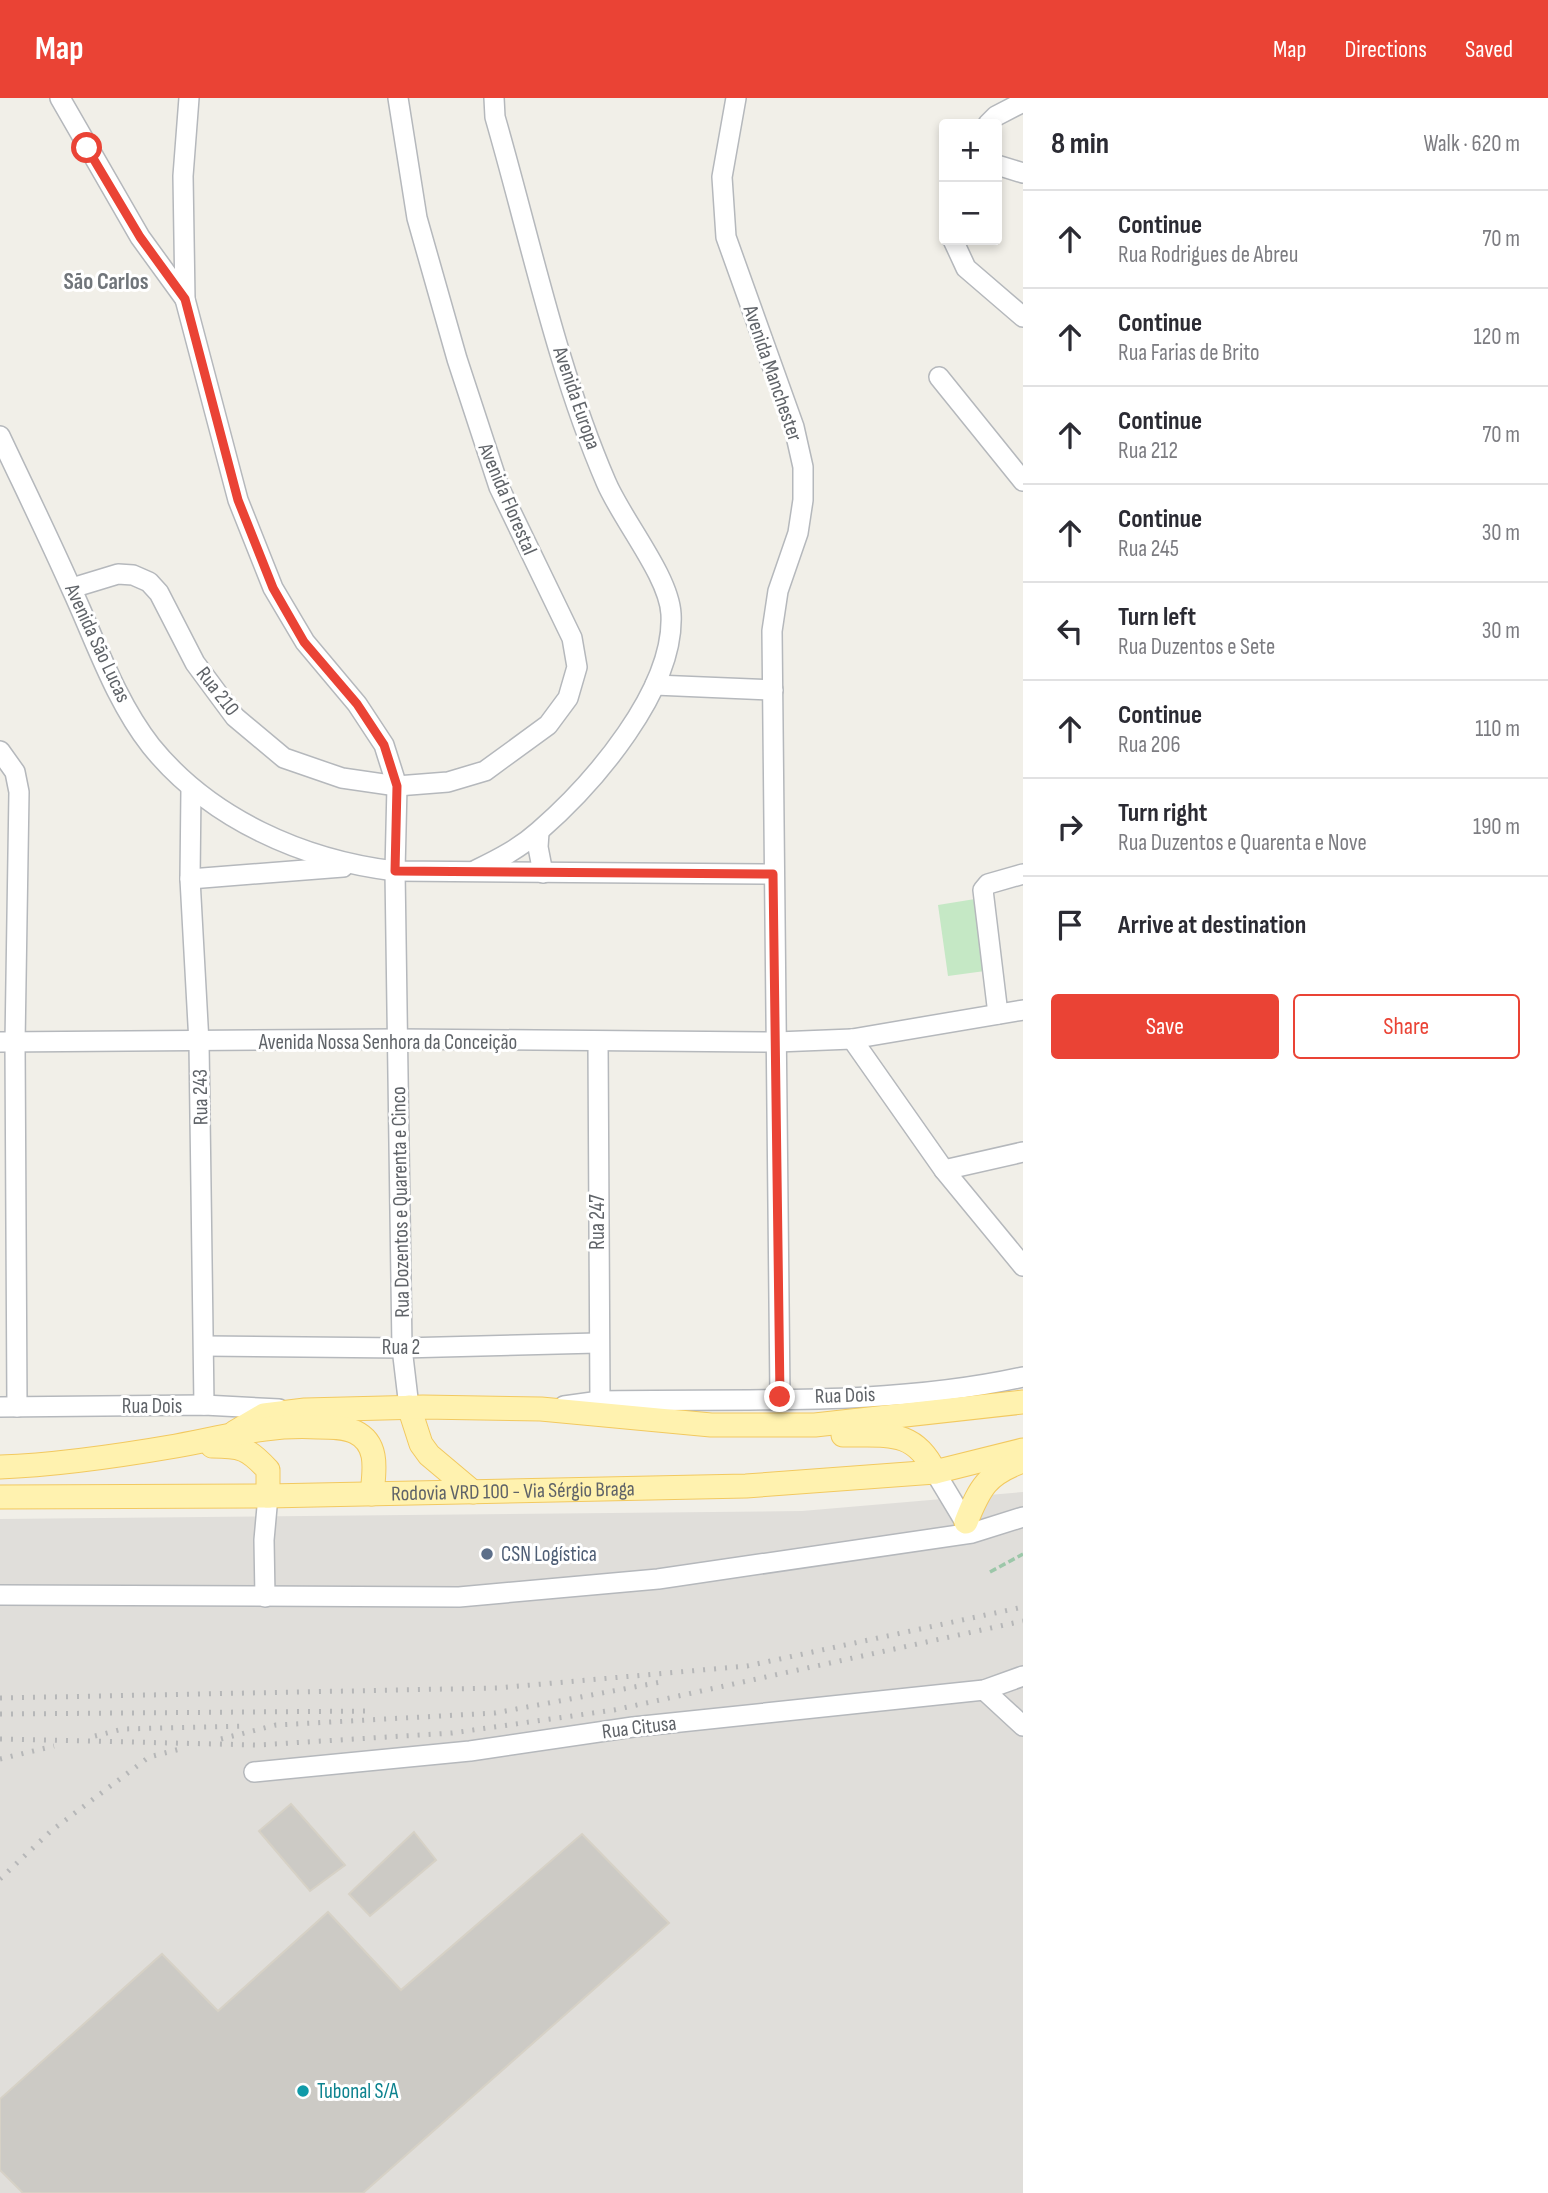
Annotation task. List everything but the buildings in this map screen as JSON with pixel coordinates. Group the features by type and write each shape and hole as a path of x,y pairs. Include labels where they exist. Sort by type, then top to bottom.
{"main road":[{"path":"653,1421 815,1425 1023,1402"},
{"path":"409,1407 421,1444 429,1455 473,1492"},
{"path":"235,1432 264,1415 305,1410 409,1407 541,1409 770,1433 903,1438 915,1443 926,1454 935,1472"},
{"path":"0,1467 79,1460 178,1446 270,1426 340,1428 357,1433 370,1446 375,1462 372,1494"},
{"path":"178,1446 239,1446 268,1470 268,1496"},
{"name":"Rodovia VRD 100 - Via Sérgio Braga","path":"0,1497 268,1496 746,1486 935,1472 1023,1450"},
{"path":"969,1528 984,1484 998,1470 1023,1461"}],"street":[{"path":"60,98 140,237 185,299"},
{"path":"185,299 183,176 189,98"},
{"name":"Avenida Florestal","path":"397,786 447,782 485,771 496,764 548,725 568,698 577,667 572,638 499,487 457,359 417,218 398,98"},
{"name":"Avenida Europa","path":"469,873 506,856 538,832 584,788 618,745 654,685 667,651 671,614 663,582 606,482 562,357 495,117 494,98"},
{"name":"Avenida Manchester","path":"736,98 722,177 726,237 794,427 803,467 803,500 798,533 778,591 772,631 780,1397"},
{"path":"993,119 1023,102"},
{"path":"1002,167 1023,173"},
{"path":"955,245 965,268 1023,317"},
{"name":"Rua Dozentos e Quarenta e Cinco","path":"185,299 238,500 268,577 304,642 357,704 384,745 397,786 395,871 402,1348 409,1407"},
{"path":"939,377 1023,481"},
{"name":"Avenida São Lucas","path":"0,436 72,588 112,682 150,744 191,789 257,831 352,866 395,871 773,874"},
{"name":"Rua 210","path":"72,588 118,574 132,575 149,582 159,593 195,663 235,716 284,758 342,778 397,786"},
{"path":"654,685 773,690"},
{"path":"0,751 15,772 19,792 8,1042 9,1407"},
{"name":"Rua 243","path":"191,789 190,879 200,1043 204,1405"},
{"path":"538,832 539,859 544,873"},
{"path":"190,879 352,866"},
{"path":"998,1014 983,890 988,884 1023,874"},
{"name":"Avenida Nossa Senhora da Conceição","path":"8,1042 200,1043 398,1039 777,1042 852,1039 1023,1010"},
{"path":"852,1039 944,1170 1023,1266"},
{"name":"Rua 247","path":"598,1042 597,1343 600,1401"},
{"path":"944,1170 1023,1152"},
{"name":"Rua 2","path":"204,1346 402,1348 597,1343"},
{"name":"Rua Dois","path":"541,1409 600,1401 871,1395 988,1384 1023,1377"},
{"name":"Rua Dois","path":"9,1407 204,1405 305,1410"},
{"path":"935,1472 969,1528"},
{"path":"265,1597 264,1540 268,1496"},
{"path":"0,1595 459,1597 645,1580 1023,1517"},
{"name":"Rua Citusa","path":"254,1772 470,1751 633,1727 984,1689 1023,1676"},
{"path":"984,1689 1023,1726"}],"path":[{"path":"990,1572 1023,1555"}],"shaded area":[{"path":"1023,1492 1023,2193 0,2193 0,1519 802,1511"}],"green space":[{"path":"975,899 985,971 948,976 938,905"}],"railway":[{"path":"0,1698 497,1688 747,1666 1023,1607"},
{"path":"0,1739 258,1745 452,1733 614,1710 1023,1621"},
{"path":"221,1739 276,1725 495,1713 661,1682"},
{"path":"0,1714 371,1711"},
{"path":"95,1736 123,1729 248,1726"},
{"path":"0,1759 54,1746"},
{"path":"0,1879 51,1831 149,1757 180,1749"}],"place":[{"name":"CSN Logística","path":"487,1554"},
{"name":"Tubonal S/A","path":"303,2091"}],"district":[{"name":"São Carlos","path":"106,281"}],"route":[{"path":"87,148 140,237 185,299 238,500 273,588 304,642 357,704 384,745 397,786 395,871 773,874 780,1397"}]}
